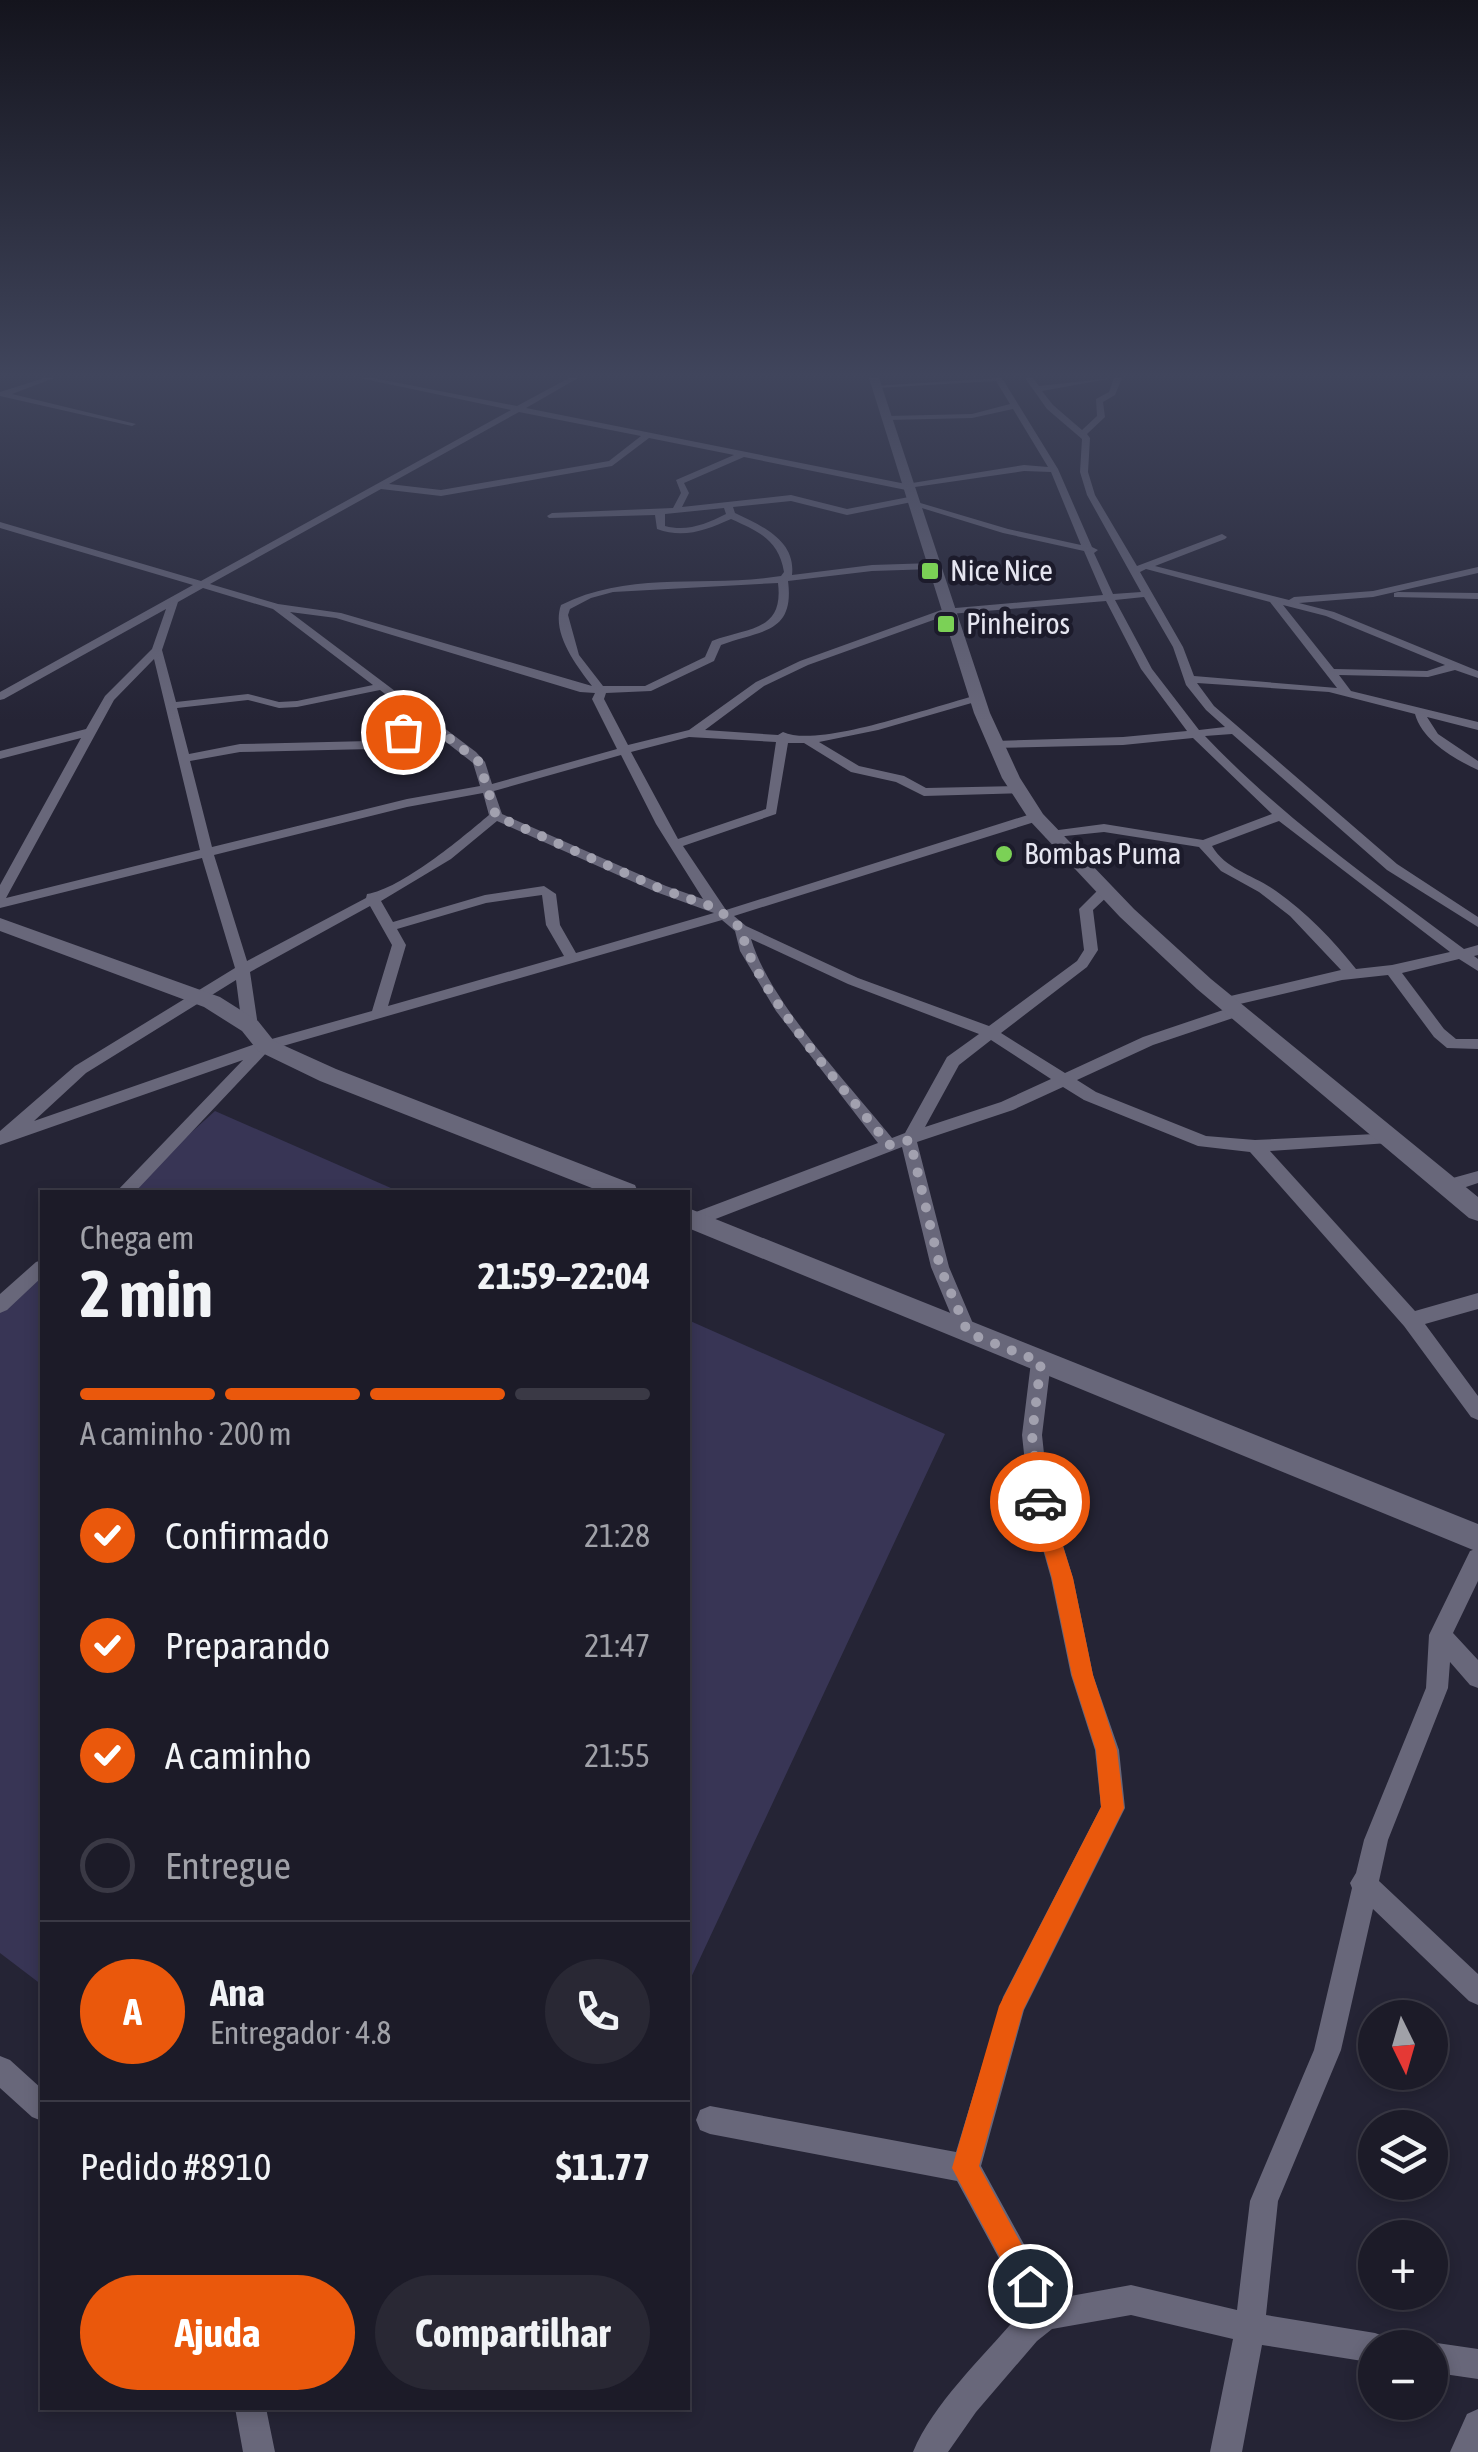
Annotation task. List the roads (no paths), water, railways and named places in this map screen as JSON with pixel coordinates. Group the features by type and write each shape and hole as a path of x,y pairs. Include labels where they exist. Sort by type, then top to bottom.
{"main road":[{"path":"913,494 978,698 996,745 1036,818 1105,891 1232,1007 1478,1210"},
{"path":"0,924 201,998 250,1026 266,1046 328,1075 621,1190"},
{"path":"691,1219 1478,1538"}],"street":[{"path":"0,696 368,492"},
{"path":"677,506 685,492"},
{"path":"906,492 1006,532 1123,556"},
{"path":"552,516 660,512 677,506 730,509 802,499 847,512 920,492"},
{"path":"1064,492 1110,597 1161,690 1196,735 1282,815 1478,966"},
{"path":"1090,492 1123,556 1139,569 1330,614 1478,675"},
{"path":"660,512 660,527 673,532 702,529 730,509"},
{"path":"0,525 277,607 337,615 488,664 601,691 656,687 710,660 716,642 769,627 784,610 784,577 789,566 781,540 730,509"},
{"path":"1139,569 1222,537"},
{"path":"601,691 574,655 563,615 578,600 685,583 784,577 858,567 933,566"},
{"path":"1139,569 1148,594 1178,647 1189,679 1232,730 1392,867 1478,923"},
{"path":"1373,594 1478,570"},
{"path":"694,732 760,684 804,663 948,611 1148,594"},
{"path":"1276,600 1373,594 1478,596"},
{"path":"174,600 158,650 207,852 242,969 250,1026"},
{"path":"1276,600 1347,692"},
{"path":"277,607 479,762 496,816 720,912 742,929 853,981 987,1031 1062,1078 1141,1120 1204,1142 1255,1146 1389,1137"},
{"path":"0,900 90,732 125,678 158,650"},
{"path":"1335,672 1428,674 1452,667"},
{"path":"1189,679 1347,692 1478,726"},
{"path":"169,706 236,698 297,704 384,686"},
{"path":"601,691 598,699 627,749 641,784 720,912"},
{"path":"0,900 407,802 488,791 694,732 806,739 834,736 978,698"},
{"path":"1420,712 1420,720 1432,734 1478,766"},
{"path":"185,758 240,748 371,745 430,723"},
{"path":"996,745 1232,730"},
{"path":"0,755 90,732"},
{"path":"676,844 772,811 783,736"},
{"path":"806,739 855,768 900,779 924,792 1019,790"},
{"path":"1051,835 1104,828 1204,844 1282,815"},
{"path":"1,1139 53,1088 242,969 449,854 496,816"},
{"path":"1,1139 266,1046 1036,818"},
{"path":"1204,844 1225,868 1263,888 1308,925 1352,974"},
{"path":"390,926 485,899 544,890 553,925 572,958"},
{"path":"968,1333 940,1267 910,1140 953,1061 987,1031 1082,964 1091,950 1086,910 1105,891"},
{"path":"372,897 399,945 378,1015"},
{"path":"742,929 743,945 768,986 889,1145"},
{"path":"691,1219 889,1145 1007,1106 1062,1078 1232,1007 1352,974 1392,970 1478,950"},
{"path":"1392,970 1452,1044 1478,1044"},
{"path":"127,1190 266,1046"},
{"path":"1255,1146 1411,1320 1478,1411"},
{"path":"1448,1186 1478,1177"},
{"path":"0,1305 40,1269"},
{"path":"1411,1320 1478,1301"},
{"path":"1041,1362 1032,1435 1039,1500 1062,1578 1082,1675 1106,1750 1113,1808 1012,2006 966,2168 1046,2315"},
{"path":"1226,2452 1250,2328 1264,2201 1327,2050 1363,1883 1437,1688 1440,1636 1478,1558"},
{"path":"1440,1636 1478,1677"},
{"path":"1363,1883 1478,1992"},
{"path":"0,2070 40,2105"},
{"path":"710,2120 966,2168"},
{"path":"929,2452 990,2372 1026,2330 1046,2315 1130,2300 1250,2328 1358,2345"},
{"path":"1448,2360 1478,2364"},
{"path":"252,2410 259,2452"},
{"path":"1466,2452 1478,2425"}],"place":[{"name":"Nice Nice","path":"930,571"},
{"name":"Pinheiros","path":"946,624"},
{"name":"Bombas Puma","path":"1004,854"}]}
